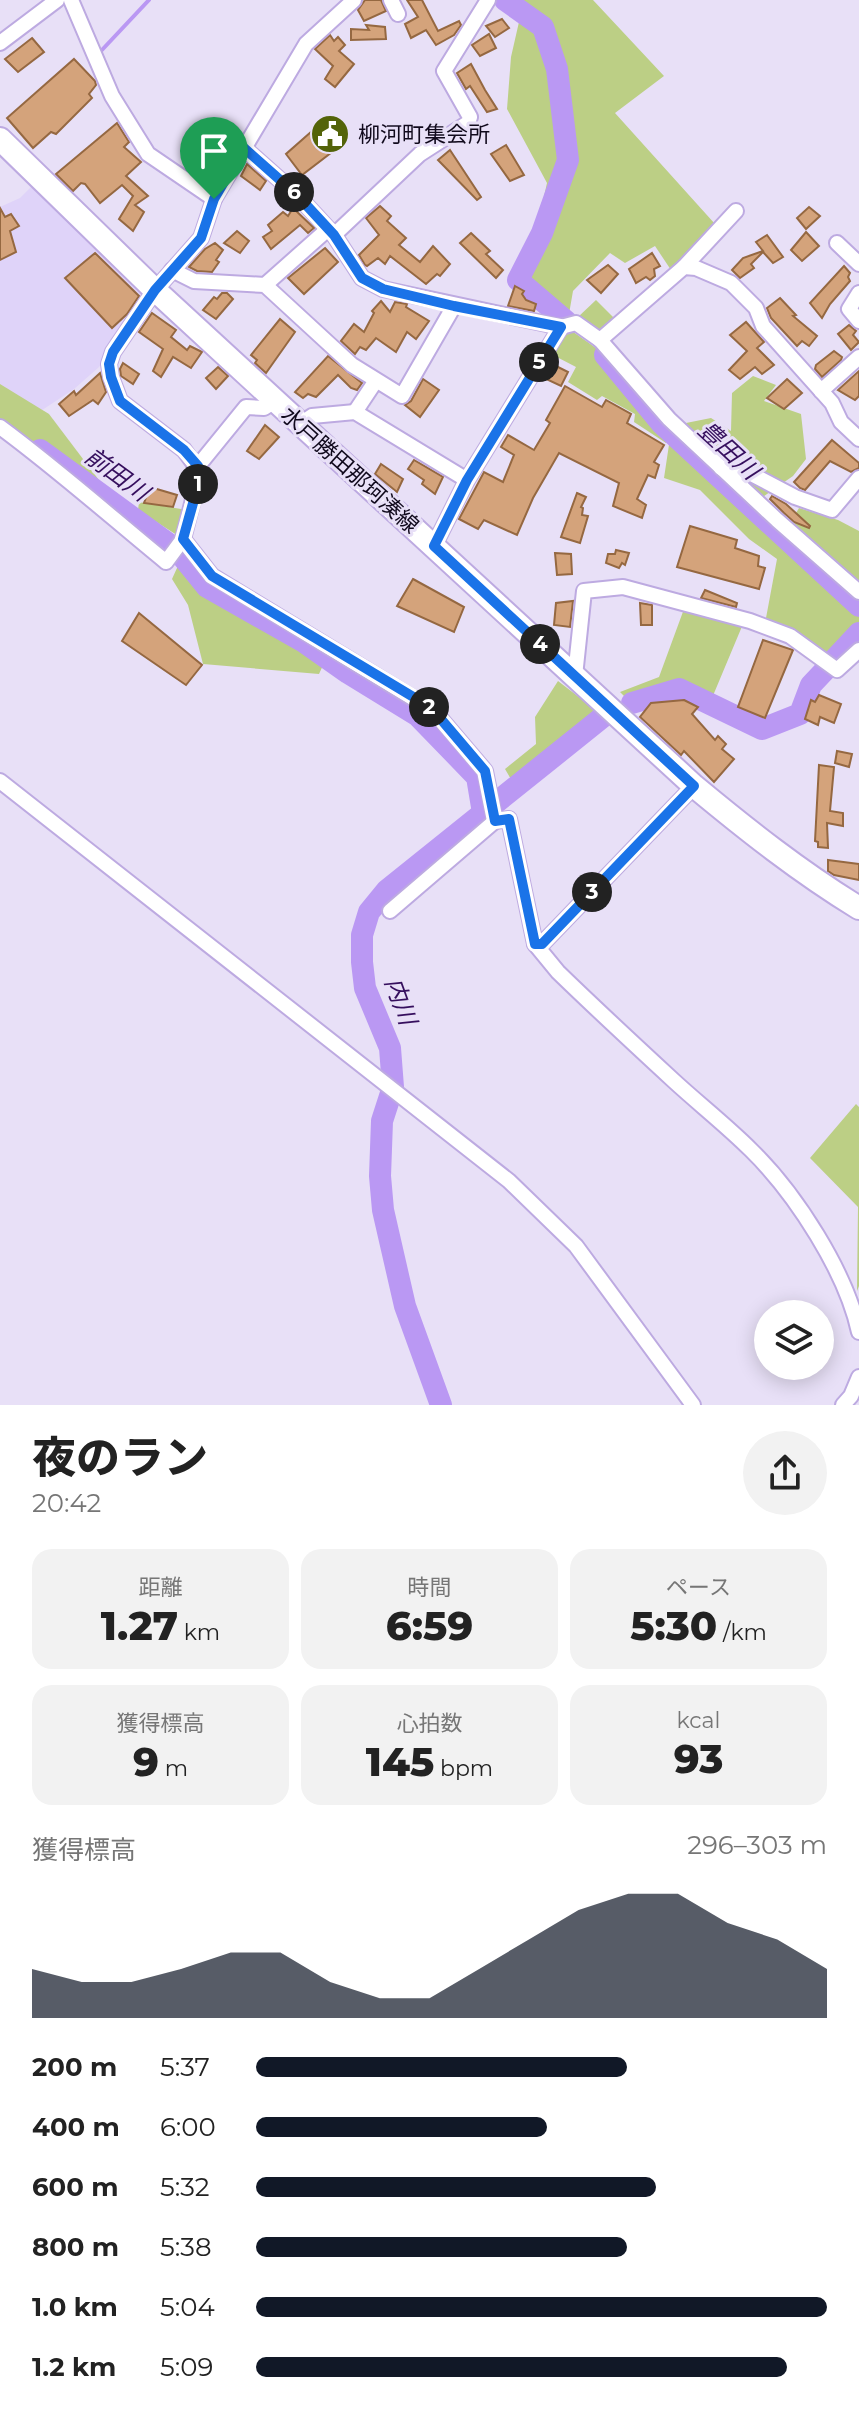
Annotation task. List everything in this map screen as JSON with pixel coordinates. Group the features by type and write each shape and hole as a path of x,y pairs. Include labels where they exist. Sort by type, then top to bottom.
{"main road":[{"name":"水戸勝田那珂湊線","path":"0,139 155,290 694,786 799,869 859,908"}],"street":[{"path":"0,43 57,0"},
{"path":"71,0 112,96 148,154 214,199"},
{"path":"0,427 166,562 183,539 200,472 184,450 120,401 109,364 113,352 155,290 201,238 214,199 306,44 354,0"},
{"path":"391,0 398,14"},
{"path":"265,285 420,154 468,123 470,117 444,71 488,0"},
{"path":"244,148 297,195 331,232 362,278 383,289 454,306 561,327 576,323 600,340 669,419 859,592"},
{"path":"600,340 684,267 736,211"},
{"path":"837,243 859,264"},
{"path":"684,267 696,268 731,283 756,308 763,326 832,403 841,422 859,439"},
{"path":"172,270 194,281 265,285 326,343 375,382 402,396 454,306"},
{"path":"859,293 849,309 859,321"},
{"path":"434,546 467,480 561,327"},
{"path":"821,391 859,357"},
{"path":"355,412 375,382"},
{"path":"198,466 246,407 264,408 275,401"},
{"path":"300,424 312,416 355,412 467,480"},
{"path":"721,468 740,468 795,497 832,510 859,478"},
{"path":"183,539 212,576 434,711 485,771 494,817"},
{"path":"575,676 584,591 623,587 750,621 790,636 837,670 859,650"},
{"path":"0,781 509,1181 576,1246 693,1405"},
{"path":"535,944 542,944 694,786"},
{"path":"390,911 494,817 509,819 535,944 558,972 752,1151 783,1186 844,1285 859,1329"},
{"path":"843,1405 851,1396 859,1377"}],"shaded area":[{"path":"32,186 145,296 99,367 74,389 30,418 0,396 0,207 20,198"}],"green space":[{"path":"524,0 593,0 664,76 615,113 715,224 671,270 655,246 625,263 610,253 573,291 569,314 526,277 547,183 507,109 511,57"},
{"path":"596,300 617,321 599,336 577,318"},
{"path":"569,329 596,348 667,436 666,443 634,422 635,414 602,396 597,400 568,382 576,367 551,354"},
{"path":"753,376 776,385 764,401 801,414 806,459 793,476 760,499 681,424 711,418 731,431 732,393"},
{"path":"0,384 49,414 114,500 0,419"},
{"path":"670,438 859,615 859,623 829,655 797,633 766,618 777,559 749,539 700,490 664,478"},
{"path":"139,502 187,510 183,539 138,510"},
{"path":"799,508 838,520 859,531 859,584 789,525"},
{"path":"182,557 204,590 324,663 319,674 203,664 188,605 172,579"},
{"path":"684,609 743,624 712,698 678,685 628,700 620,692 659,677"},
{"path":"558,681 601,714 512,781 505,769 536,744 535,717"},
{"path":"856,1104 859,1107 859,1286 857,1291 858,1207 810,1158"}],"building":[{"path":"365,0 381,0 386,11 364,21 358,10"},
{"path":"407,0 422,0 438,31 459,21 461,25 454,35 436,45 426,30 411,38 405,24 418,17"},
{"path":"502,19 509,28 495,37 486,26"},
{"path":"366,25 385,27 386,39 351,40 351,29 369,30"},
{"path":"489,34 496,48 480,56 472,45"},
{"path":"330,35 334,41 338,37 345,45 339,51 354,64 335,87 325,79 333,66 315,49"},
{"path":"32,38 44,52 18,72 5,59"},
{"path":"74,59 95,81 96,85 89,94 92,98 56,134 51,132 33,148 7,118"},
{"path":"471,64 497,109 487,112 470,86 466,89 457,73"},
{"path":"117,123 129,142 124,147 141,162 126,176 148,196 135,205 144,212 133,231 119,219 133,196 122,185 100,203 85,184 81,183 73,191 56,174"},
{"path":"320,124 336,149 302,175 286,154"},
{"path":"506,145 524,175 510,181 491,154"},
{"path":"450,150 481,197 477,200 438,160"},
{"path":"247,164 266,181 260,190 241,176"},
{"path":"380,206 391,216 387,221 406,238 399,245 420,262 433,246 450,264 440,276 437,274 426,284 390,256 385,264 378,258 365,265 359,255 379,235 366,218"},
{"path":"809,207 820,216 806,229 797,218"},
{"path":"0,208 5,217 11,214 19,226 10,231 16,252 0,260"},
{"path":"293,208 314,228 308,233 300,225 271,249 263,237 272,231 268,225 283,212 288,216"},
{"path":"237,231 249,241 240,253 224,243"},
{"path":"806,232 819,246 802,261 791,250"},
{"path":"471,233 490,251 486,254 503,270 496,278 460,243"},
{"path":"767,235 783,257 773,263 763,252 751,264 754,268 740,278 732,270 743,258 763,251 756,242"},
{"path":"215,243 223,250 212,272 189,267 205,249"},
{"path":"325,248 338,262 304,294 288,278"},
{"path":"95,253 139,296 127,314 112,328 65,278"},
{"path":"652,253 660,266 654,269 655,276 636,283 629,269"},
{"path":"608,265 618,274 601,293 587,280"},
{"path":"844,266 850,273 850,281 822,318 810,303"},
{"path":"515,286 524,291 522,294 526,300 536,304 534,311 508,306"},
{"path":"222,293 233,299 216,319 203,310"},
{"path":"780,298 796,315 793,316 817,336 809,346 802,341 797,346 771,318 767,308"},
{"path":"381,301 390,312 395,302 407,304 406,307 429,321 416,339 407,332 396,352 376,338 366,350 360,347 355,354 341,341 354,324 364,332 374,313 372,311"},
{"path":"152,313 176,330 171,337 187,350 190,346 202,352 191,368 173,357 161,377 153,371 163,349 139,332"},
{"path":"280,319 295,332 266,373 251,355"},
{"path":"746,322 764,342 757,348 774,365 762,374 755,367 740,379 729,370 747,351 730,335"},
{"path":"849,325 856,331 853,335 859,342 851,350 838,334"},
{"path":"834,351 842,357 841,360 822,377 815,369 816,365"},
{"path":"328,356 362,383 357,390 351,388 338,375 316,397 308,394 303,398 295,392"},
{"path":"123,363 139,374 133,384 121,376"},
{"path":"550,363 568,372 561,386 542,377"},
{"path":"218,367 228,376 216,389 206,378"},
{"path":"859,371 859,396 855,400 838,390"},
{"path":"100,373 106,392 98,404 93,400 69,416 59,404 74,391 76,395"},
{"path":"423,379 439,390 420,417 405,405 411,401"},
{"path":"787,379 802,393 784,409 767,398"},
{"path":"565,386 602,407 606,400 631,414 627,423 664,445 654,462 659,465 655,478 648,475 637,499 646,505 642,518 613,506 619,483 559,453 533,498 517,535 484,520 478,529 459,519 484,472 503,482 514,455 501,447 508,435 534,450 550,423 546,420"},
{"path":"265,425 279,437 259,459 247,451"},
{"path":"832,440 859,463 859,468 851,472 830,461 805,490 800,488 794,482"},
{"path":"414,460 443,477 435,494 422,484 424,480 408,469"},
{"path":"381,464 403,479 397,492 375,474"},
{"path":"150,487 177,495 173,507 144,503"},
{"path":"577,493 586,497 581,507 582,515 588,516 580,543 561,537"},
{"path":"772,496 786,504 809,528 794,522 770,499"},
{"path":"690,526 737,540 735,548 759,556 758,566 765,568 759,589 677,567"},
{"path":"616,550 629,553 625,565 622,563 619,568 606,563 608,554 615,554"},
{"path":"555,553 571,554 572,574 557,575"},
{"path":"413,579 464,607 454,632 397,606"},
{"path":"705,590 737,603 736,607 701,598"},
{"path":"573,601 570,627 554,625 556,603"},
{"path":"640,603 652,605 652,625 641,625"},
{"path":"139,613 202,665 186,685 122,641"},
{"path":"763,640 793,650 765,718 738,707"},
{"path":"819,695 841,704 834,723 820,717 818,725 805,719 811,700 815,702"},
{"path":"684,700 698,707 692,714 715,740 718,736 726,744 722,749 734,759 714,782 684,751 681,755 640,717 651,703"},
{"path":"837,751 852,754 849,767 835,763"},
{"path":"819,765 834,767 830,811 843,813 843,826 827,823 828,848 818,847 815,841"},
{"path":"828,860 859,864 859,880 834,875 828,871"}],"waterway":[{"path":"101,51 149,0"},
{"name":"豊田川","path":"505,0 543,27 557,69 568,160 542,233 518,280 566,321"},
{"name":"豊田川","path":"605,355 662,424 859,606"},
{"name":"前田川","path":"40,450 177,550 207,587 304,642 418,716 477,777 483,813"},
{"path":"831,663 859,633"},
{"name":"内川","path":"632,703 679,689 762,729 800,714 811,685 828,667"},
{"name":"内川","path":"441,1405 405,1306 383,1210 380,1176 382,1121 393,1087 390,1048 365,988 362,935 369,912 387,890 604,716"}],"place":[{"name":"柳河町集会所","path":"330,134"}],"route":[{"path":"244,148 297,195 334,235 362,278 383,289 561,327 467,480 434,546 694,786 542,944 535,944 509,819 495,821 485,771 425,704 212,576 183,539 197,489 198,466 184,450 120,401 109,364 113,352 155,290 201,238 214,199 244,148"}]}
